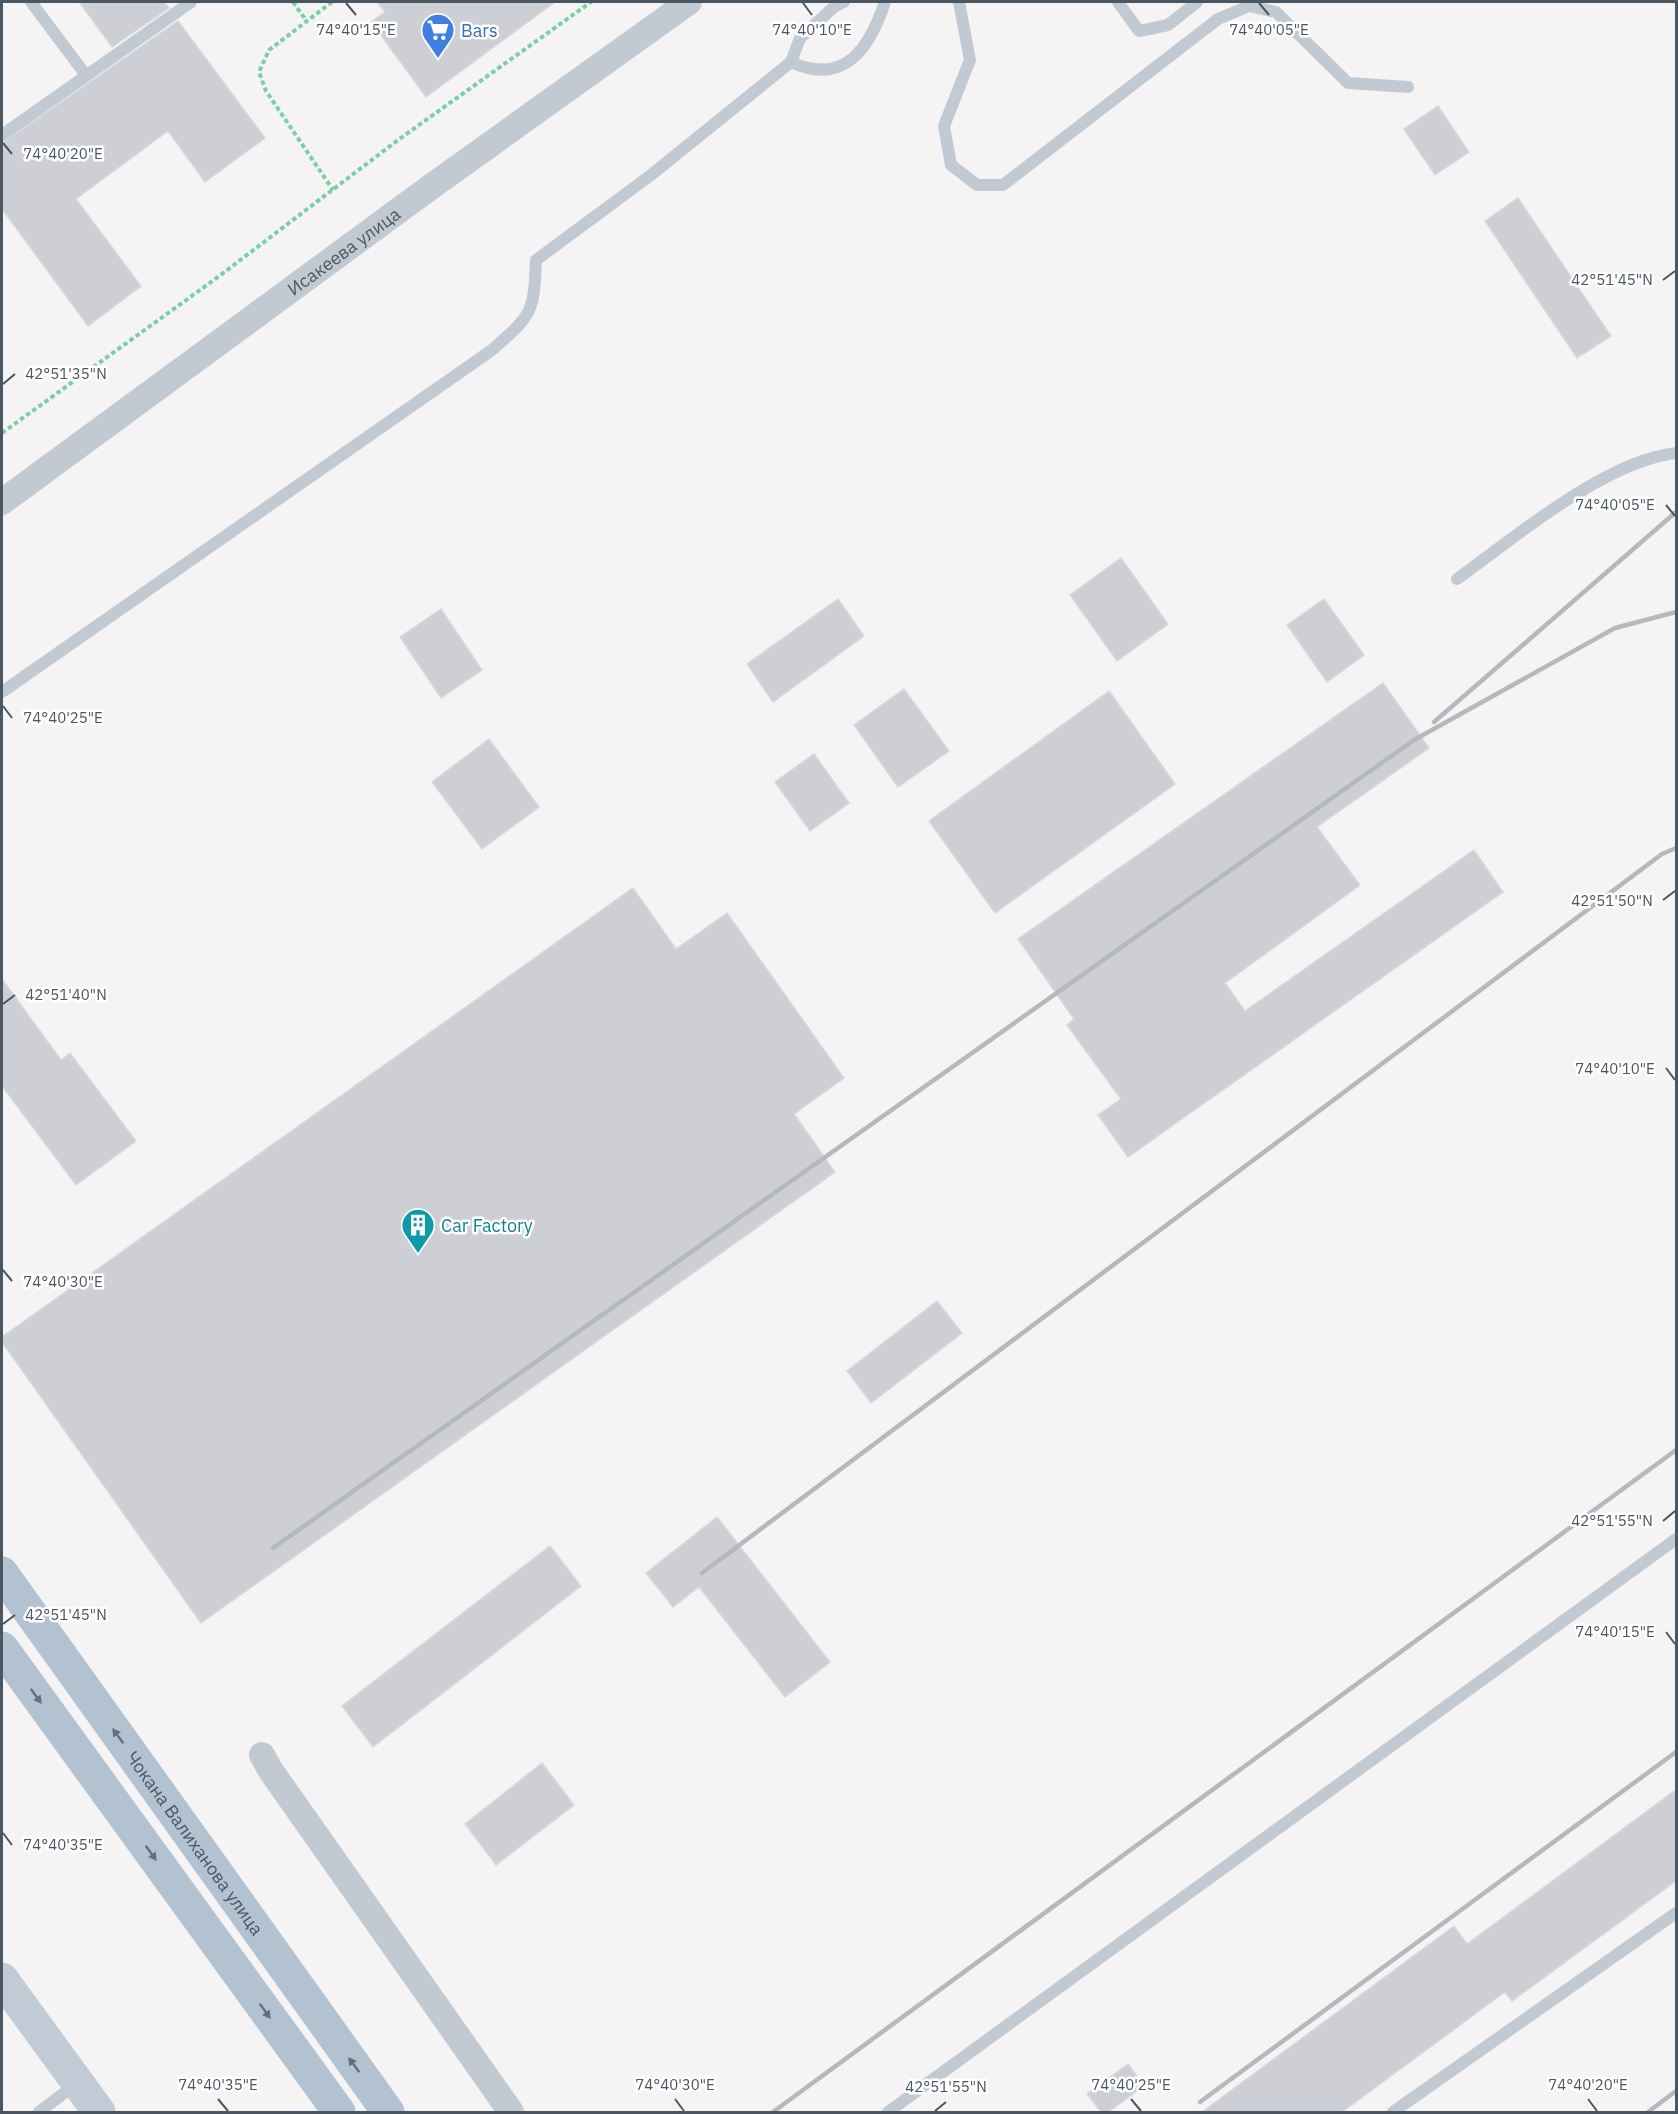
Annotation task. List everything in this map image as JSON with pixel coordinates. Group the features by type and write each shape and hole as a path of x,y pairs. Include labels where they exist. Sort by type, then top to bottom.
{"main road":[{"name":"Чокана Валиханова улица","path":"2,1573 388,2112"},
{"path":"2,1648 339,2112"}],"street":[{"name":"Исакеева улица","path":"2,502 432,186 689,2"},
{"path":"262,1755 271,1772 512,2112"},
{"path":"2,1980 99,2112"}],"lane":[{"path":"31,2 85,74"},
{"path":"2,135 85,74 191,2"},
{"path":"2,692 492,350 522,324 535,300 536,260 651,175 791,62 800,38 834,7 844,2"},
{"path":"791,62 805,68 835,69 862,52 885,2"},
{"path":"959,2 970,60 944,126 951,165 977,185 1003,185 1218,19 1249,6 1276,12 1348,83 1408,87"},
{"path":"1118,2 1139,31 1168,25 1197,2"},
{"path":"1457,579 1548,514 1629,464 1658,455 1677,453"},
{"path":"888,2112 1677,1539"},
{"path":"1393,2112 1677,1912"},
{"path":"39,2112 77,2083"}],"path":[{"path":"293,2 306,20"},
{"path":"332,2 269,50 259,72 266,92 333,190"},
{"path":"2,433 591,2"}],"building":[{"path":"79,2 164,2 169,8 112,47"},
{"name":"Bars","path":"377,2 555,2 426,97 371,22 385,12"},
{"path":"178,21 265,138 205,182 168,131 76,199 141,286 88,326 2,209 2,143"},
{"path":"1438,106 1469,152 1435,175 1404,129"},
{"path":"1518,198 1611,336 1577,358 1485,221"},
{"path":"1121,558 1168,624 1117,661 1070,595"},
{"path":"838,599 864,636 773,702 747,664"},
{"path":"1324,599 1364,655 1327,682 1287,625"},
{"path":"441,609 482,670 441,698 400,637"},
{"path":"1383,683 1429,748 1317,827 1360,885 1225,983 1245,1011 1474,850 1503,892 1128,1157 1098,1115 1121,1099 1067,1025 1074,1019 1018,939"},
{"path":"904,689 949,751 898,787 854,725"},
{"path":"1109,691 1175,784 995,913 929,821"},
{"path":"489,739 539,807 482,849 432,782"},
{"path":"814,754 849,803 810,831 775,782"},
{"name":"Car Factory","path":"633,888 676,949 727,913 844,1078 794,1114 835,1172 201,1623 2,1342 2,1337"},
{"path":"2,979 61,1060 70,1053 136,1141 76,1185 2,1086"},
{"path":"937,1301 962,1333 871,1403 847,1371"},
{"path":"717,1517 830,1662 785,1697 699,1587 673,1607 646,1573"},
{"path":"550,1546 581,1586 373,1747 342,1706"},
{"path":"542,1763 574,1805 496,1865 465,1824"},
{"path":"1677,1789 1677,1880 1512,2001 1505,1992 1342,2112 1202,2112 1454,1926 1467,1944"},
{"path":"1128,2064 1144,2086 1108,2112 1101,2112 1087,2094"}],"railway":[{"path":"1434,722 1676,512"},
{"path":"273,1548 1414,740 1615,628 1676,612"},
{"path":"702,1573 1662,854 1676,848"},
{"path":"773,2112 1676,1450"},
{"path":"1200,2102 1676,1752"},
{"path":"1648,2112 1676,2091"}],"place":[{"name":"Bars","path":"438,59"},
{"name":"Car Factory","path":"418,1254"}]}
